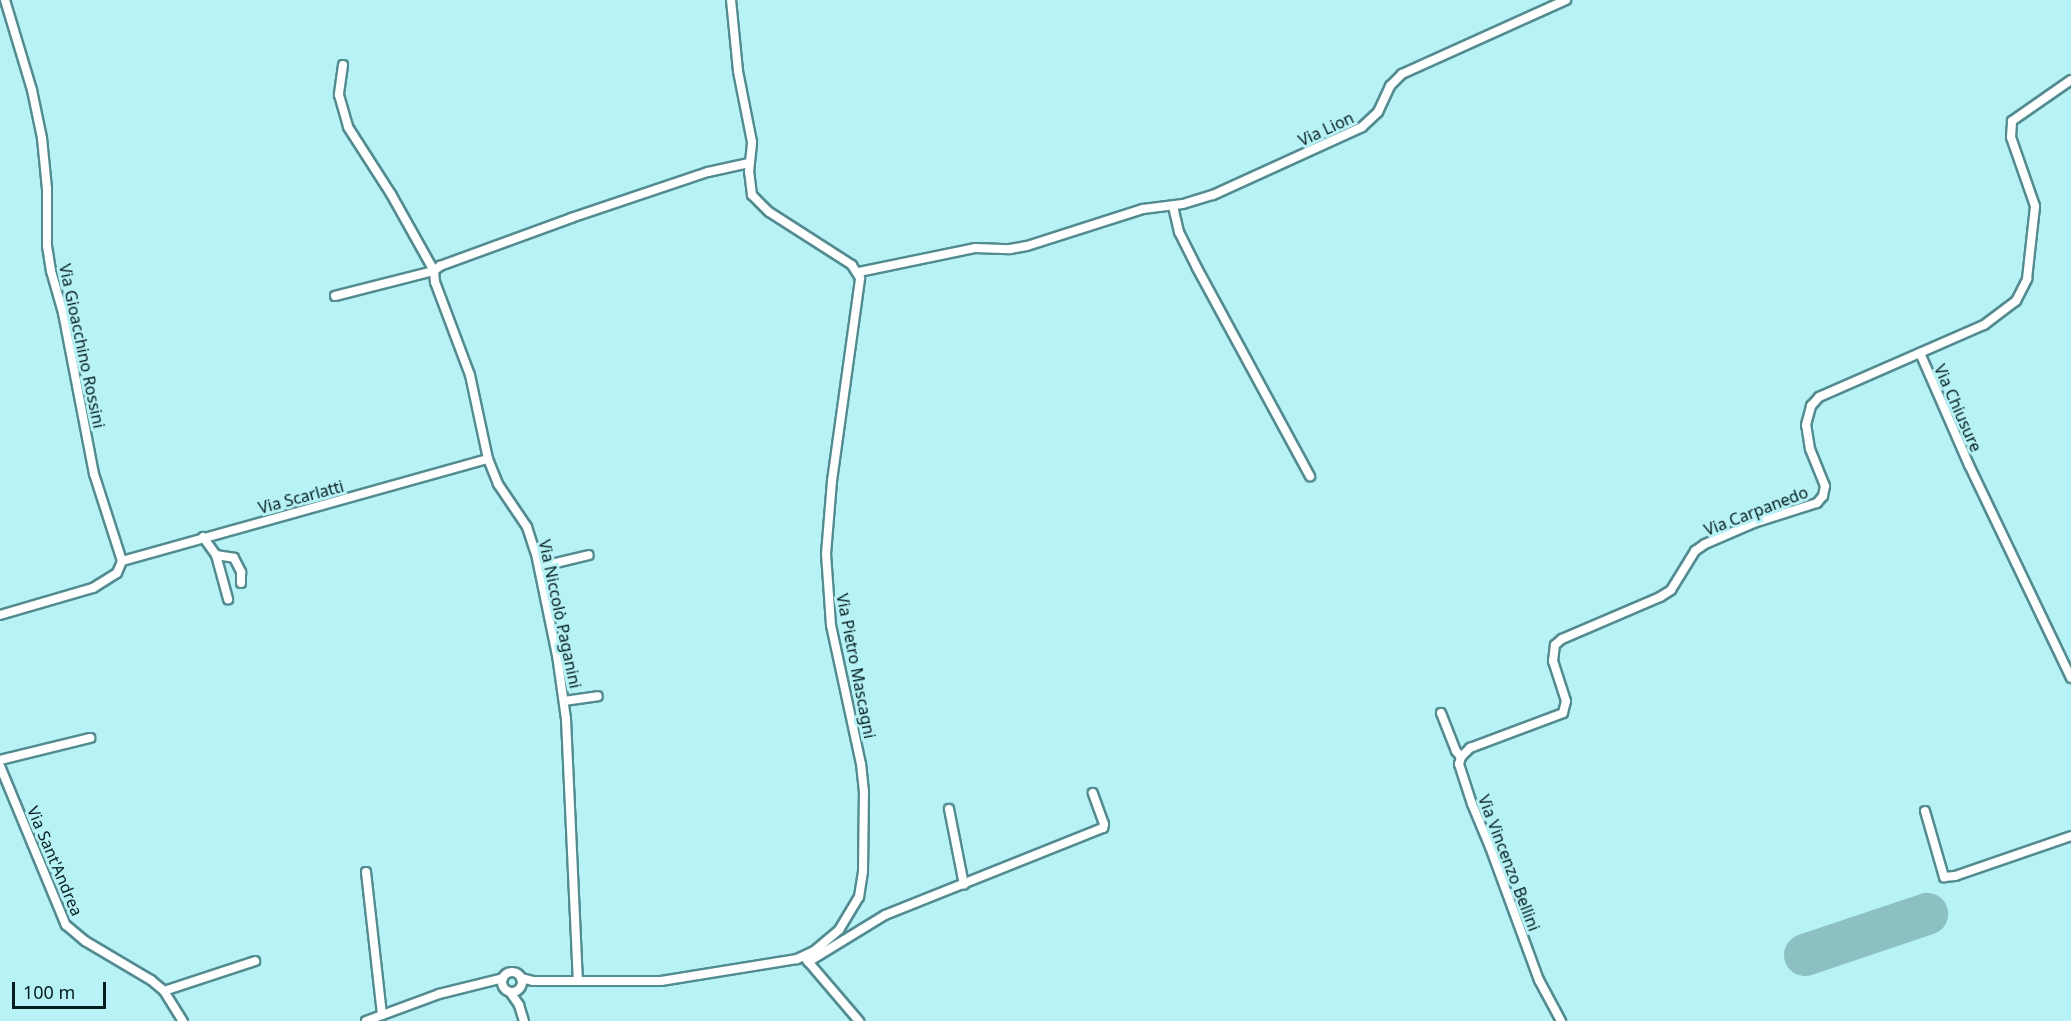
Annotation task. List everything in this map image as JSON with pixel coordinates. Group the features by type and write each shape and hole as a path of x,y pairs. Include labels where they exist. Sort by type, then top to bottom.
{"street":[{"name":"Via Gioacchino Rossini","path":"5,0 26,67 42,138 47,189 46,238 51,271 63,313 94,474 122,561"},
{"path":"731,0 738,71 752,142 749,188 757,202 852,264 859,272"},
{"name":"Via Lion","path":"859,272 975,248 1000,249 1027,246 1143,209 1173,206 1213,195 1362,127 1378,112 1390,86 1402,74 1566,0"},
{"name":"Via Niccolò Paganini","path":"343,65 339,95 348,127 395,201 434,271 435,282 470,375 488,459 498,484 527,527 538,567 564,701 569,747 569,814 573,845 578,981"},
{"name":"Via Chiusure","path":"2071,80 2017,116 2010,129 2035,207 2027,279 2022,293 1997,318 1920,353 1969,465 2071,678"},
{"path":"335,296 434,271 440,266 571,218 708,172 749,163"},
{"path":"1173,206 1179,232 1197,268 1310,476"},
{"name":"Via Pietro Mascagni","path":"826,948 854,909 859,897 863,871 862,773 831,624 826,554 859,272"},
{"name":"Via Carpanedo","path":"1461,757 1470,748 1563,713 1566,701 1553,661 1555,645 1562,639 1660,597 1671,590 1695,551 1705,544 1754,523 1817,503 1823,496 1825,486 1807,435 1807,416 1811,406 1827,392 1920,353"},
{"name":"Via Scarlatti","path":"122,561 488,459"},
{"path":"203,537 216,555 228,599"},
{"path":"216,555 234,558 241,572 241,583"},
{"path":"538,567 589,555"},
{"path":"0,615 88,590 117,573 122,561"},
{"path":"564,701 598,696"},
{"name":"Via Vincenzo Bellini","path":"1441,713 1456,751 1461,757 1459,764 1472,804 1501,874 1539,980 1561,1021"},
{"path":"0,760 90,738"},
{"name":"Via Sant'Andrea","path":"0,766 66,925 85,941 164,991 183,1021"},
{"name":"Via Pietro Mascagni","path":"503,978 512,972 520,978 533,981 678,980 806,959 885,915 1103,828 1104,824 1093,793"},
{"path":"949,809 964,885"},
{"path":"1925,811 1944,877 1955,876 2071,836"},
{"path":"366,872 382,1015"},
{"path":"806,959 859,1021"},
{"path":"164,991 255,961"},
{"path":"366,1021 446,992 491,983 503,978 507,990 519,1005"},
{"path":"520,978 519,1005 524,1021"},
{"name":"Via Pietro Mascagni","path":"507,990 519,988 533,981"},
{"path":"491,983 507,990"}],"runway":[{"path":"1805,955 1927,914"}]}
